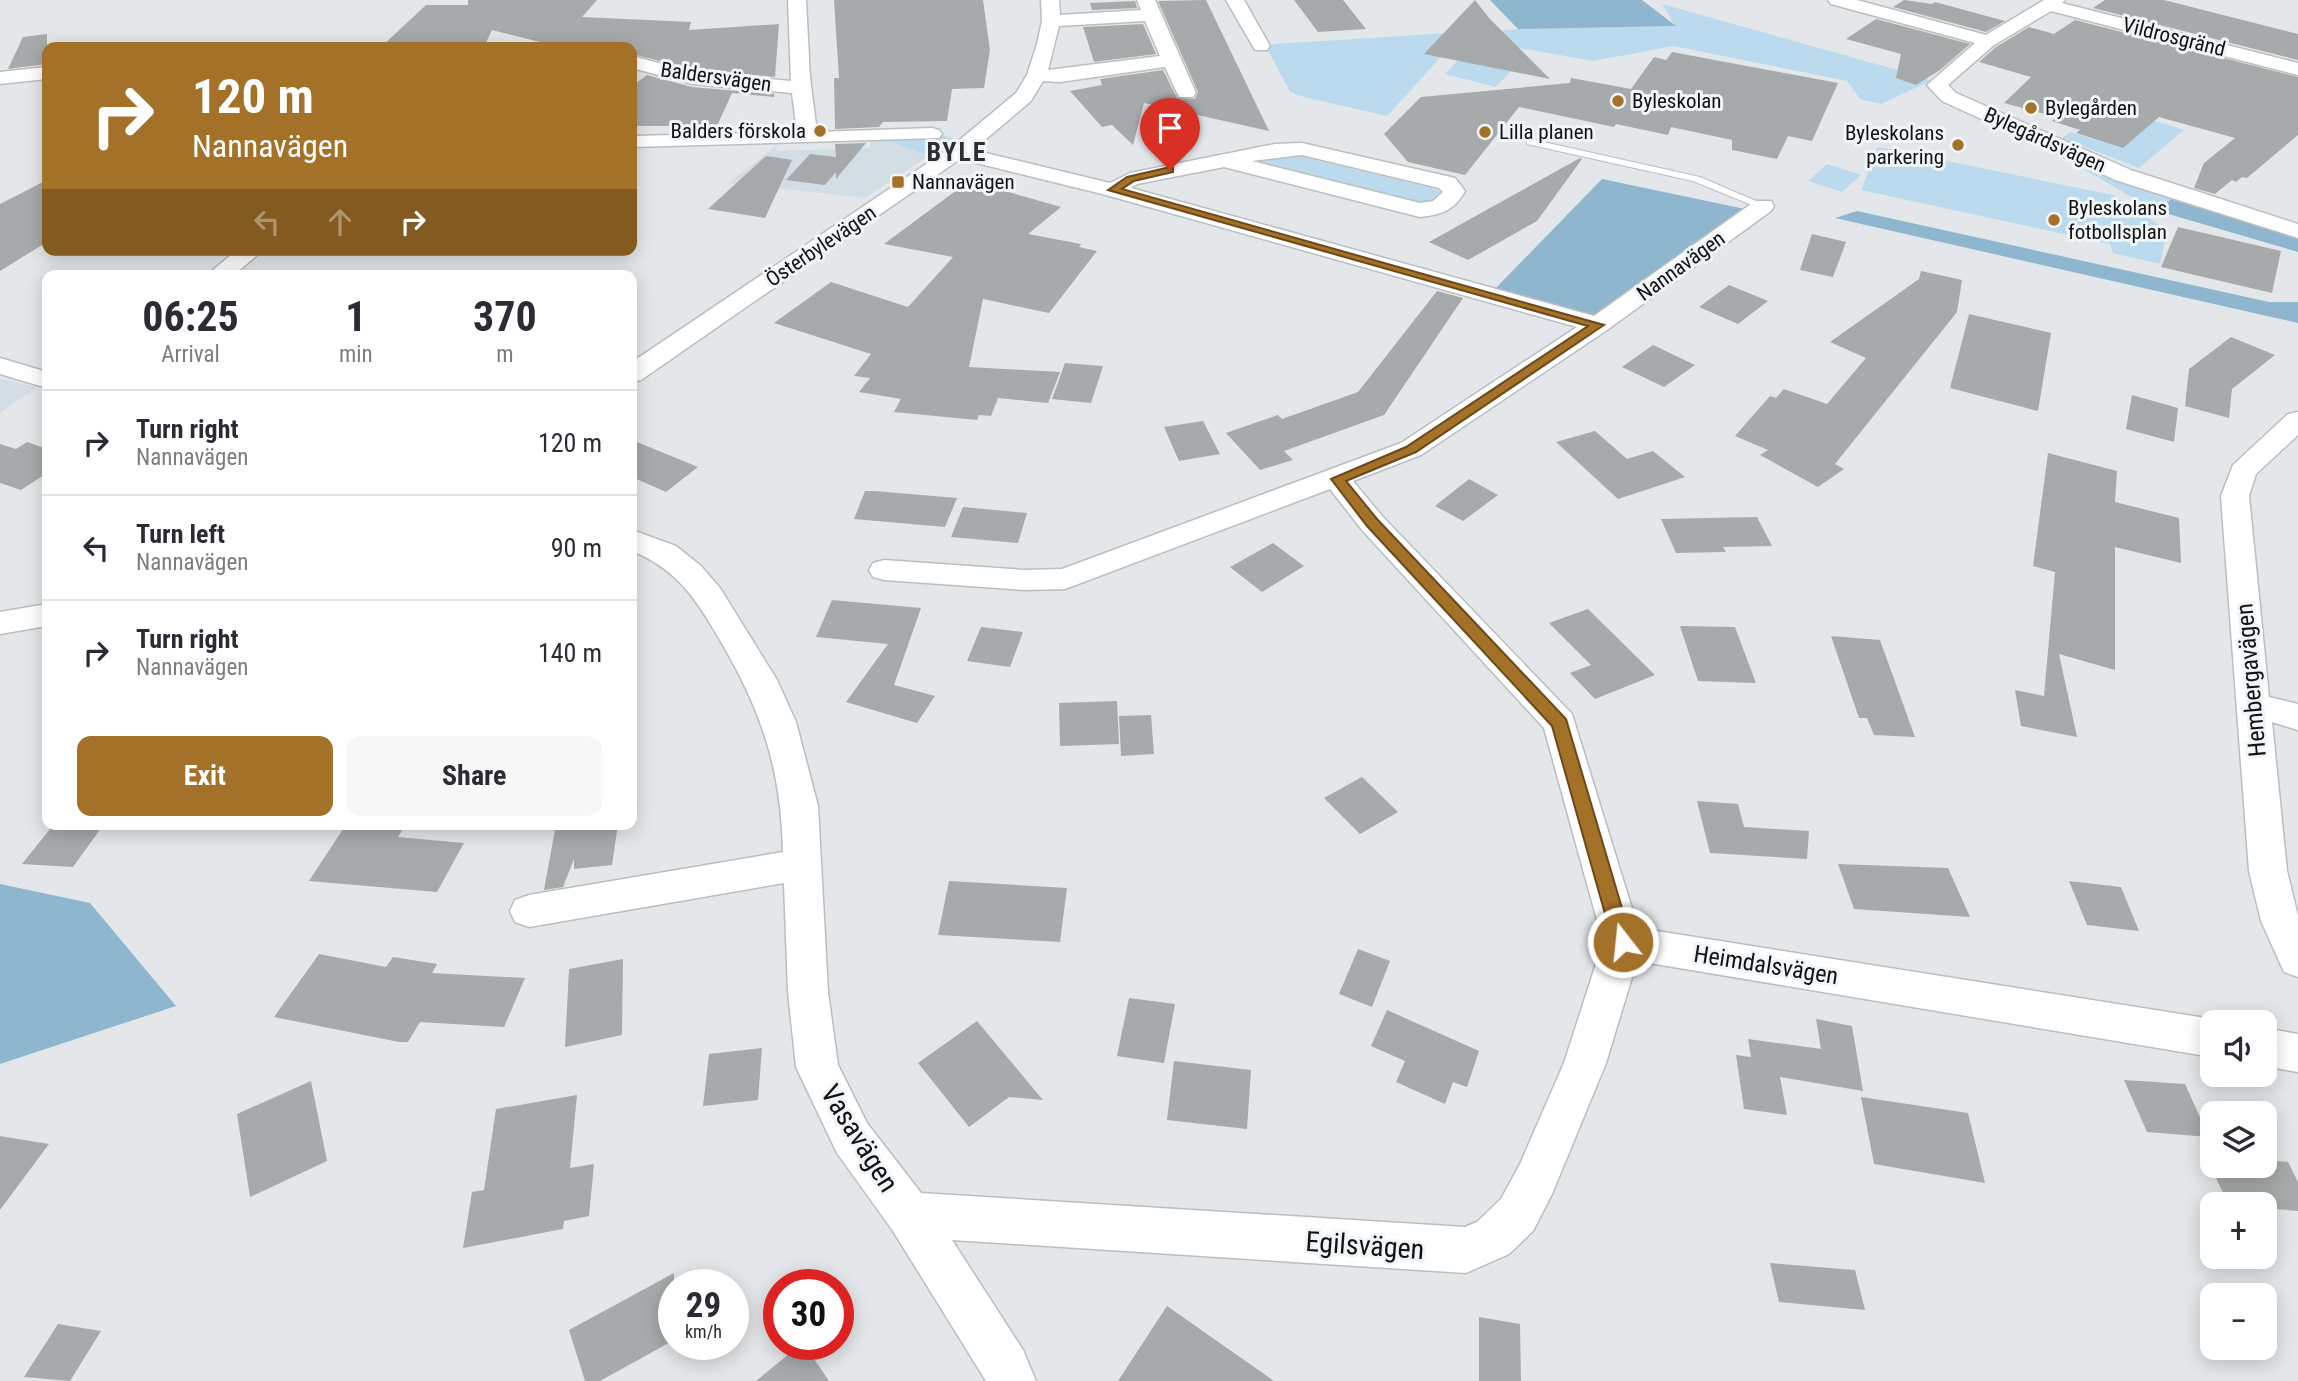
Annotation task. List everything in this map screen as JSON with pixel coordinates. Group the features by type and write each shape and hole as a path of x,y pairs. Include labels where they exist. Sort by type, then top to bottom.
{"street":[{"name":"Baldersvägen","path":"797,0 808,138"},
{"path":"1235,0 1261,46"},
{"path":"1837,0 1988,41"},
{"name":"Bylegårdsvägen","path":"2052,3 1988,41 1937,85 1949,97 2123,175 2298,231"},
{"name":"Vildrosgränd","path":"2052,3 2298,69"},
{"path":"1050,10 1149,8 1186,93"},
{"name":"Österbylevägen","path":"637,371 957,152 1024,97 1037,75 1050,10"},
{"path":"1037,75 1060,76 1171,60"},
{"name":"Baldersvägen","path":"637,63 694,78 802,88"},
{"path":"0,79 42,74"},
{"path":"637,142 932,134"},
{"path":"1113,190 1130,179 1275,149 1302,149 1447,183 1454,191 1450,201 1442,207 1420,210 1223,160"},
{"path":"957,152 1113,190 1598,325"},
{"name":"Nannavägen","path":"884,570 1024,580 1065,579 1411,449 1598,325 1763,206"},
{"path":"226,270 244,256"},
{"path":"0,366 42,379"},
{"name":"Hembergavägen","path":"2298,420 2243,471 2235,496 2268,872 2280,920 2298,960"},
{"path":"1337,479 1372,523 1560,723 1623,942"},
{"name":"Vasavägen","path":"637,542 665,553 690,573 709,596 760,681 779,722 800,806 808,992 817,1067 852,1138 909,1215 1006,1367 1011,1381"},
{"path":"0,623 42,616"},
{"path":"2255,705 2298,717"},
{"path":"529,911 803,864"},
{"name":"Heimdalsvägen","path":"1623,942 2200,1036"},
{"name":"Egilsvägen","path":"909,1215 1466,1250 1493,1238 1517,1214 1536,1179 1585,1063 1623,942"},
{"path":"2277,1049 2298,1053"}],"lane":[{"path":"1530,142 1696,178 1763,206"}],"shaded area":[{"path":"1490,0 1642,0 1676,26 1518,29"},
{"path":"1662,4 1930,81 1881,104 1860,99 1847,81 1674,46 1593,61 1480,41 1485,33 1518,29 1675,26"},
{"path":"1482,31 1449,48 1387,116 1290,92 1267,48 1274,44"},
{"path":"1458,60 1512,70 1496,87 1445,74"},
{"path":"2146,118 2184,130 2139,168 2062,138 2070,132 2123,148"},
{"path":"943,136 954,138 928,156 885,140"},
{"path":"885,140 928,156 865,198 729,183 778,144 776,151 870,148 871,141"},
{"name":"Byleskolans fotbollsplan","path":"1878,147 2113,195 2164,228 2166,236 2160,264 2113,253 2110,244 1861,190"},
{"path":"1287,153 1431,188 1442,192 1446,198 1431,209 1245,166 1242,156"},
{"path":"1827,164 1861,175 1842,192 1808,181"},
{"path":"2092,168 2171,199 2158,211 2085,170"},
{"path":"1602,179 1745,209 1595,318 1493,291"},
{"path":"2171,199 2298,238 2298,252 2158,211"},
{"path":"1857,211 2269,302 2298,302 2298,323 1835,218"},
{"path":"0,379 37,387 0,413"},
{"path":"0,884 90,903 176,1006 0,1064"}],"building":[{"path":"468,0 597,0 582,17 691,22 689,30 779,24 775,77 693,69 637,55 637,42 540,42 492,30 486,42 386,42 426,5 468,5"},
{"path":"834,0 983,0 990,50 984,88 952,89 947,121 883,122 879,127 835,129 834,78 839,78"},
{"path":"1206,0 1269,131 1144,103 1133,145 1112,125 1102,127 1070,91 1102,85 1100,79 1163,70 1177,98 1195,99 1198,92 1158,1"},
{"path":"1294,0 1343,0 1366,29 1318,32"},
{"path":"1475,0 1490,19 1550,79 1424,54"},
{"path":"1904,0 1932,4 1935,2 2005,21 1986,32 1893,7"},
{"path":"2105,0 2164,0 2298,34 2298,60 2093,8"},
{"path":"1135,1 1137,8 1092,10 1090,3"},
{"path":"1876,19 1970,44 1940,70 1916,85 1896,78 1901,54 1846,39"},
{"path":"2075,20 2298,77 2298,135 2247,178 2242,177 2236,182 2232,180 2215,194 2194,188 2204,163 2235,138 2159,117 2123,148 2076,133 2080,130 2052,121 2056,117 2004,103 2031,77 1979,62 1996,47 2029,27 2054,34"},
{"path":"1143,24 1156,54 1094,62 1083,27"},
{"path":"47,34 47,42 42,42 42,65 8,69 23,37"},
{"name":"Byleskolan","path":"1672,52 1838,83 1812,141 1788,136 1777,159 1732,150 1732,140 1671,127 1668,135 1616,124 1614,127 1519,107 1465,175 1408,162 1384,134 1421,97 1570,83 1571,78 1631,89 1654,57 1666,60"},
{"path":"647,75 692,87 774,94 774,97 732,93 717,126 637,126 637,82"},
{"path":"866,143 836,179 836,172 825,185 786,180 810,154 836,157 835,144"},
{"path":"766,156 792,160 765,218 708,209"},
{"path":"1582,159 1537,221 1468,260 1429,242"},
{"path":"969,181 1061,207 1028,234 1081,244 1079,247 1097,251 1049,313 983,299 969,367 1060,372 1048,403 998,398 991,416 979,415 977,420 894,412 901,399 859,392 870,378 854,376 871,354 774,323 831,282 908,307 953,257 884,244"},
{"path":"42,183 42,245 0,271 0,204"},
{"path":"2178,227 2281,251 2272,293 2161,267"},
{"path":"1812,234 1846,242 1833,277 1800,270"},
{"path":"1921,271 1962,280 1957,312 1835,464 1844,469 1818,487 1760,455 1768,450 1735,436 1770,396 1776,398 1784,389 1827,404 1866,358 1830,342 1919,279"},
{"path":"1729,285 1768,301 1738,324 1699,307"},
{"path":"1437,291 1463,298 1384,415 1284,451 1293,460 1260,470 1226,433 1278,415 1282,419 1358,392"},
{"path":"1969,314 2051,333 2038,411 1950,388"},
{"path":"2231,337 2275,355 2232,389 2229,418 2185,406 2189,369"},
{"path":"1653,345 1695,365 1664,387 1622,367"},
{"path":"1065,363 1103,366 1091,403 1052,399"},
{"path":"2132,395 2178,408 2174,442 2126,429"},
{"path":"1203,421 1220,454 1179,461 1164,427"},
{"path":"1595,431 1627,459 1653,451 1685,477 1618,499 1556,442"},
{"path":"27,442 42,447 42,476 21,490 0,483 0,444 16,449"},
{"path":"637,442 698,467 666,492 637,479"},
{"path":"2048,453 2117,471 2115,502 2179,518 2181,563 2115,547 2115,670 2059,654 2077,737 2021,726 2015,690 2044,696 2055,572 2033,566"},
{"path":"1469,479 1498,495 1463,521 1435,506"},
{"path":"865,491 957,498 945,527 854,519"},
{"path":"963,507 1027,513 1018,543 951,537"},
{"path":"1757,517 1772,546 1723,547 1726,552 1676,553 1661,519"},
{"path":"1273,543 1304,566 1262,592 1230,567"},
{"path":"832,600 921,608 894,685 935,696 917,723 846,702 888,644 816,637"},
{"path":"1588,609 1655,675 1595,699 1570,673 1591,665 1549,623"},
{"path":"1680,626 1735,627 1756,683 1698,681"},
{"path":"981,627 1023,632 1010,667 967,661"},
{"path":"1831,636 1880,640 1915,737 1874,735 1867,718 1859,718"},
{"path":"1117,701 1119,744 1060,746 1059,703"},
{"path":"1151,715 1154,754 1121,756 1119,716"},
{"path":"1362,777 1398,812 1360,834 1324,798"},
{"path":"1697,801 1738,804 1744,827 1809,831 1807,859 1710,853"},
{"path":"49,830 100,830 73,867 22,864"},
{"path":"342,830 402,830 398,837 464,843 437,892 309,881"},
{"path":"555,830 617,830 612,865 574,869 574,859 563,887 544,890"},
{"path":"1838,864 1948,868 1970,917 1854,909"},
{"path":"949,881 1067,888 1060,942 938,935"},
{"path":"2069,881 2121,887 2139,931 2087,925"},
{"path":"1358,949 1390,961 1372,1007 1339,994"},
{"path":"319,954 386,967 393,957 437,964 432,973 525,978 504,1027 420,1022 408,1042 399,1042 274,1017"},
{"path":"623,959 622,1035 565,1047 569,969"},
{"path":"1129,998 1175,1004 1164,1063 1117,1056"},
{"path":"1387,1010 1479,1051 1467,1087 1453,1082 1445,1104 1396,1082 1405,1061 1371,1046"},
{"path":"1816,1019 1852,1026 1863,1091 1780,1077 1787,1115 1744,1109 1736,1055 1751,1057 1748,1039 1821,1049"},
{"path":"977,1021 1043,1100 1009,1097 969,1127 918,1063"},
{"path":"762,1048 758,1100 703,1106 709,1054"},
{"path":"1174,1061 1251,1070 1247,1129 1167,1120"},
{"path":"2124,1080 2185,1084 2200,1117 2200,1136 2147,1132"},
{"path":"311,1081 327,1161 250,1197 237,1114"},
{"path":"577,1095 570,1168 594,1164 589,1216 564,1221 563,1229 463,1248 472,1192 484,1190 496,1109"},
{"path":"1861,1097 1968,1113 1985,1183 1874,1164"},
{"path":"0,1136 49,1144 0,1210"},
{"path":"2277,1161 2288,1162 2298,1182 2298,1211 2277,1209 2277,1192 2222,1192 2216,1178 2277,1178"},
{"path":"1770,1263 1855,1270 1865,1310 1779,1302"},
{"path":"658,1282 658,1349 600,1381 585,1381 569,1330"},
{"path":"1167,1306 1274,1381 1118,1381"},
{"path":"1479,1317 1520,1324 1521,1381 1479,1381"},
{"path":"58,1324 101,1331 70,1381 24,1377"},
{"path":"782,1360 815,1360 829,1381 756,1381"}],"place":[{"name":"Byleskolan","path":"1618,101"},
{"name":"Bylegården","path":"2031,108"},
{"name":"Balders förskola","path":"820,131"},
{"name":"Lilla planen","path":"1485,132"},
{"name":"Byleskolans parkering","path":"1958,145"},
{"name":"Nannavägen","path":"898,182"},
{"name":"Byleskolans fotbollsplan","path":"2054,220"}],"district":[{"name":"BYLE","path":"957,152"}],"route":[{"path":"1170,170 1130,179 1113,190 1598,325 1411,449 1337,479 1372,523 1560,723 1623,942"}]}
